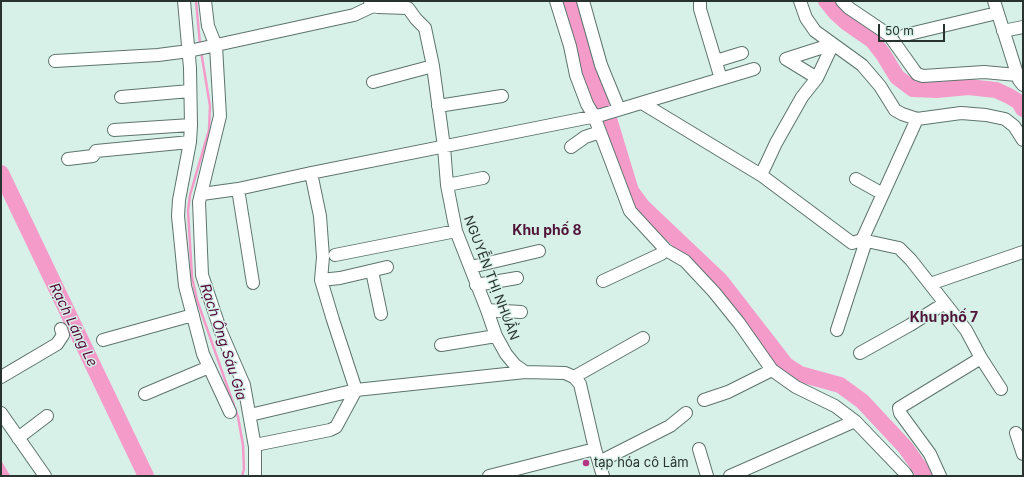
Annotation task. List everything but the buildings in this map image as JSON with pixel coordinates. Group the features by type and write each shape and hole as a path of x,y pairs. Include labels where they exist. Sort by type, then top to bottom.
{"street":[{"path":"184,1 190,51 191,125 190,142 179,200 178,216 185,286 204,354 230,412"},
{"path":"205,1 208,26 214,46 220,116 199,202 202,275 222,332 244,385 255,445 255,476"},
{"path":"556,1 570,46 576,75 586,104 598,115 600,132 630,211 666,250 685,261 714,292 739,323 772,370 796,387 835,406 855,421 905,473 906,476"},
{"path":"584,1 601,65 617,110"},
{"path":"700,1 700,9 721,79"},
{"path":"800,1 806,18 815,32 862,65 880,86 895,110 917,119 961,113 986,115 1005,119 1010,122 1023,140"},
{"path":"842,1 854,13 889,35 917,74 923,76 984,72 1020,80"},
{"path":"994,1 1020,80"},
{"path":"55,61 190,51 354,15 371,3"},
{"name":"NGUYỄN THỊ NHUẦN","path":"371,3 378,7 413,3 416,19 425,28 433,66 444,147 447,185 456,231 471,267 476,285 496,336 506,354 515,365 525,372"},
{"path":"905,35 997,13"},
{"path":"1003,31 1023,27"},
{"path":"761,175 776,143 802,97 817,78 833,44"},
{"path":"817,78 786,59 833,44"},
{"path":"716,61 742,52"},
{"path":"373,82 433,66"},
{"path":"202,194 238,189 598,115 754,70"},
{"path":"121,97 190,91"},
{"path":"438,106 502,96"},
{"path":"642,103 761,175 852,242 864,241 899,248 911,260 966,330 981,358 1001,389"},
{"path":"837,330 864,241 883,194 917,119"},
{"path":"114,130 191,125"},
{"path":"571,147 584,138 600,132"},
{"path":"68,158 93,156 96,151 190,142"},
{"path":"255,445 330,430 336,427 356,390 321,280 323,257 320,216 312,173"},
{"path":"447,185 483,178"},
{"path":"856,179 883,194"},
{"path":"238,189 253,283"},
{"path":"335,255 456,231"},
{"path":"603,282 661,254 666,250"},
{"path":"471,267 539,251"},
{"path":"930,284 1023,252"},
{"path":"321,280 340,278 387,267"},
{"path":"372,271 381,314"},
{"path":"476,285 517,278"},
{"path":"860,353 910,325 945,303"},
{"path":"487,310 521,312"},
{"path":"103,340 193,315"},
{"path":"1,377 57,344 63,335 61,329"},
{"path":"441,345 496,336"},
{"path":"574,377 643,338"},
{"path":"940,476 930,454 900,413 899,408 981,358"},
{"path":"145,394 209,367"},
{"path":"704,400 728,392 772,370"},
{"path":"250,415 356,390 525,372 565,373 574,377 580,384 595,449 604,476"},
{"path":"1,413 45,476"},
{"path":"599,462 670,426 686,413"},
{"path":"18,438 46,416"},
{"path":"730,476 855,421"},
{"path":"1016,433 1023,454"},
{"path":"489,476 595,449"},
{"path":"699,449 706,476"}],"shaded area":[{"path":"1,460 8,472 11,476 1,476"}],"waterway":[{"name":"Rạch Ông Sáu Gia","path":"196,1 200,44"},
{"path":"569,1 593,82 610,122 631,191 642,206 720,280 786,365 800,374 840,385 862,401 905,447 924,476"},
{"path":"826,1 847,23 873,41 897,77 913,89 937,90 968,87 996,90 1019,102 1023,109"},
{"name":"Rạch Ông Sáu Gia","path":"201,51 210,106 209,130 190,195 188,211 192,277 197,300 238,417 243,445 244,469 242,476"},
{"name":"Rạch Láng Le","path":"1,173 146,476"}],"place":[{"name":"tạp hóa cô Lâm","path":"586,463"}],"district":[{"name":"Khu phố 8","path":"547,231"},
{"name":"Khu phố 7","path":"944,318"}]}
